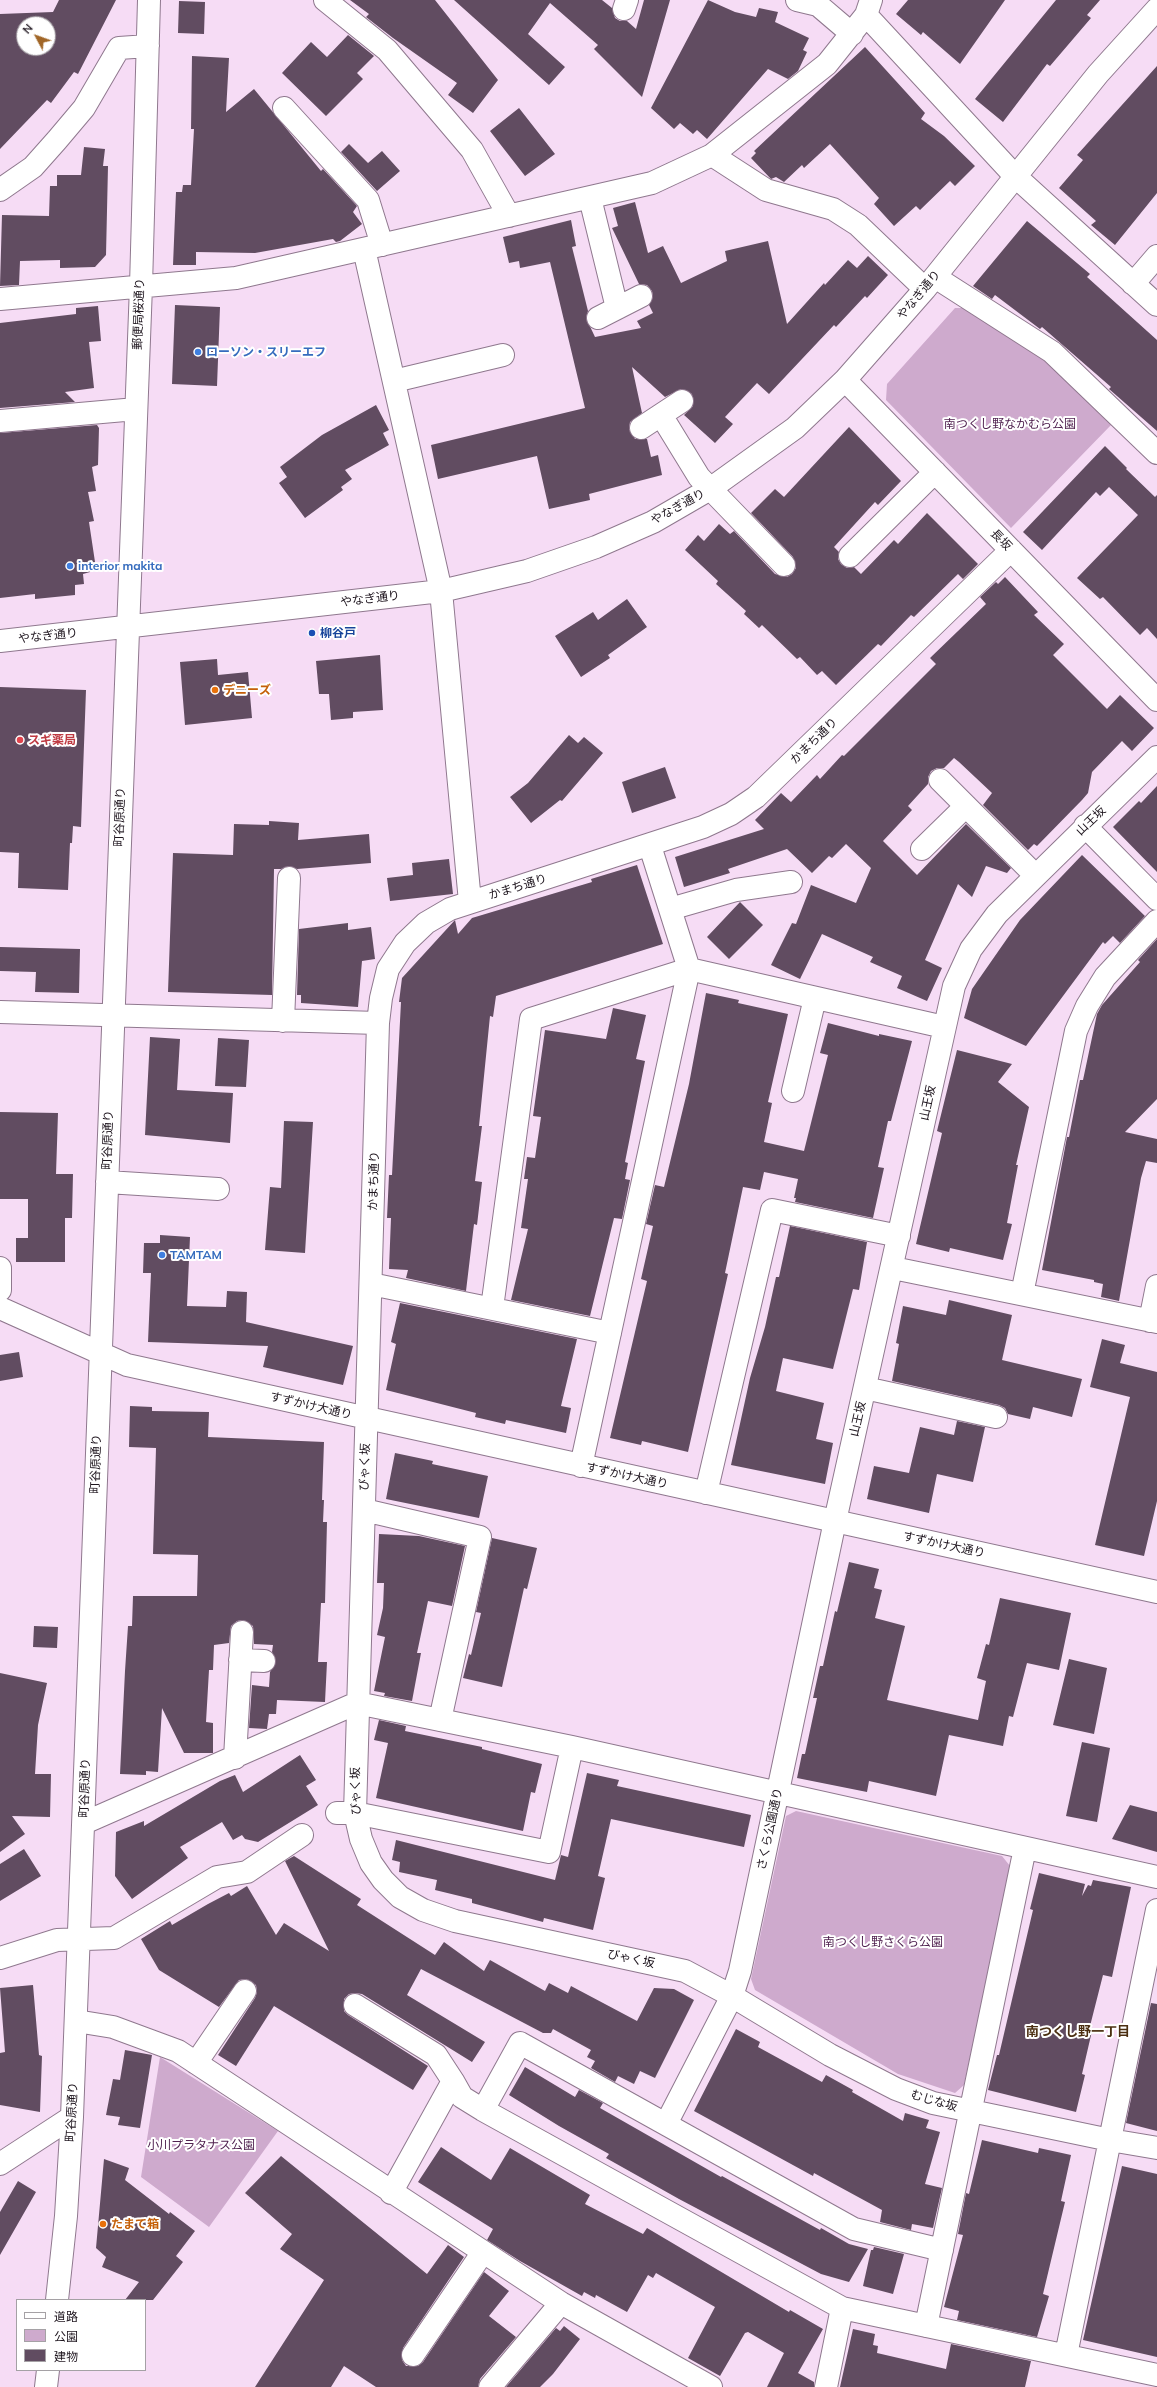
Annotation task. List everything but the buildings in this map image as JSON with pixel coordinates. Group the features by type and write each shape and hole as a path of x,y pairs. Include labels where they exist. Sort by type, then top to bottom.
{"street":[{"name":"郵便局桜通り","path":"127,628 141,286 149,0"},
{"path":"325,0 387,50 472,150 509,216"},
{"path":"797,0 818,5 852,34"},
{"path":"0,299 236,278 652,183 712,154 827,64 852,34 869,7 1015,176 1157,305"},
{"name":"やなぎ通り","path":"0,641 127,628 440,591 527,571 596,547 653,522 710,489 795,428 845,380 930,283 1098,74 1157,9"},
{"path":"0,190 33,167 84,108 119,48 148,46"},
{"path":"284,108 368,200 373,247 394,380 440,591 470,902"},
{"path":"712,154 766,190 833,209 858,225 930,283 1052,352 1157,453"},
{"path":"590,198 608,313 641,296"},
{"path":"1133,284 1157,256"},
{"path":"394,380 502,355"},
{"name":"長坂","path":"845,380 1157,700"},
{"path":"641,428 682,402"},
{"path":"0,421 136,409"},
{"path":"661,415 699,477 784,565"},
{"path":"850,556 935,472"},
{"name":"かまち通り","path":"367,1419 378,1023 381,998 388,969 405,943 426,923 450,910 470,902 650,846 703,827 731,814 756,798 1011,550"},
{"name":"町谷原通り","path":"57,2299 66,2216 72,2117 127,628"},
{"name":"山王坂","path":"835,1521 893,1268 954,986 971,949 997,914 1035,875 1157,757"},
{"path":"940,780 1035,875"},
{"path":"922,849 966,806"},
{"path":"1085,826 1157,899"},
{"path":"581,1466 689,969 650,846"},
{"path":"283,1021 289,878"},
{"path":"670,909 736,890 791,882"},
{"path":"1022,1294 1076,1031 1087,1006 1105,977 1157,921"},
{"path":"492,1308 531,1019 689,969 944,1027"},
{"path":"793,1090 815,998"},
{"path":"0,1012 112,1014 283,1021 378,1023"},
{"path":"107,1182 218,1189"},
{"path":"706,1493 772,1210 899,1236"},
{"path":"0,1268 0,1290"},
{"path":"893,1268 1153,1322 1157,1286"},
{"path":"371,1284 610,1333"},
{"name":"すずかけ大通り","path":"0,1308 127,1365 1157,1592"},
{"path":"865,1388 996,1417"},
{"name":"びゃく坂","path":"367,1419 357,1703 346,1813 361,1839 371,1863 383,1880 400,1897 423,1910 455,1921 685,1971 732,1996"},
{"path":"364,1510 480,1537 440,1720"},
{"name":"さくら公園通り","path":"666,2124 732,1996 740,1971 835,1521"},
{"path":"235,1758 242,1632"},
{"path":"240,1660 264,1662"},
{"path":"84,1823 235,1758 357,1703 572,1748 1157,1877"},
{"path":"346,1813 549,1852 572,1748"},
{"path":"3,1951 57,1940 114,1938 217,1877 247,1872 302,1835"},
{"path":"926,2326 1025,1848"},
{"path":"1066,2356 1110,2140 1148,2003 1157,1910"},
{"path":"196,2063 245,1991"},
{"name":"むじな坂","path":"732,1996 830,2055 896,2089 933,2102 971,2111 1110,2140 1157,2148"},
{"path":"355,2005 436,2055 462,2097 842,2308 1157,2375"},
{"path":"76,2021 113,2026 178,2050 391,2193 561,2303 711,2387"},
{"path":"483,2110 520,2043 854,2229 942,2250"},
{"path":"391,2193 453,2081"},
{"path":"0,2164 72,2117"},
{"path":"413,2355 483,2252"},
{"path":"490,2387 561,2303"},
{"path":"826,2387 842,2308"},
{"path":"46,2387 48,2371"}],"green space":[{"name":"南つくし野なかむら公園","path":"955,308 964,308 1049,363 1112,424 1011,528 886,400 887,384"},
{"name":"南つくし野さくら公園","path":"796,1811 1002,1856 1010,1866 964,2085 955,2093 898,2074 755,1990 751,1979 786,1816"},
{"name":"小川プラタナス公園","path":"160,2057 278,2131 209,2227 141,2177"}],"place":[{"name":"ローソン・スリーエフ","path":"198,352"},
{"name":"interior makita","path":"70,566"},
{"name":"柳谷戸","path":"312,633"},
{"name":"デニーズ","path":"215,690"},
{"name":"スギ薬局","path":"20,740"},
{"name":"TAMTAM","path":"162,1255"},
{"name":"たまて箱","path":"103,2224"}],"district":[{"name":"南つくし野一丁目","path":"1078,2032"}]}
